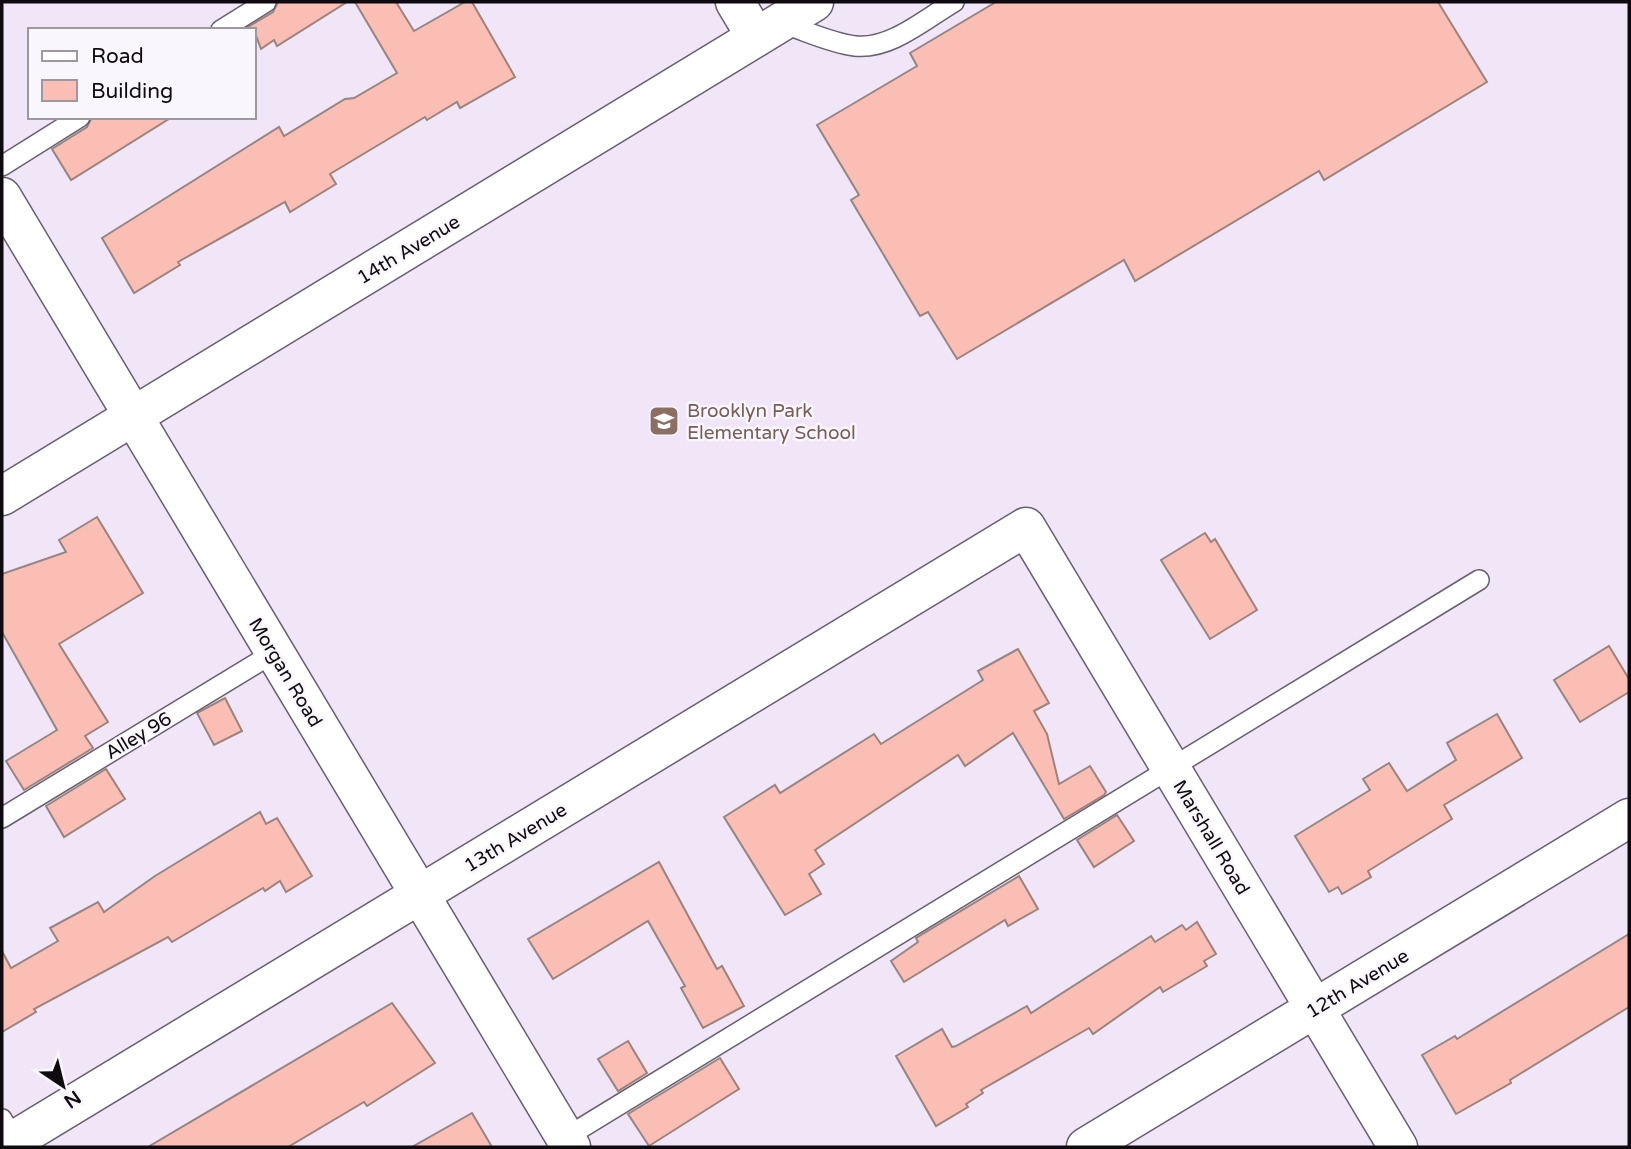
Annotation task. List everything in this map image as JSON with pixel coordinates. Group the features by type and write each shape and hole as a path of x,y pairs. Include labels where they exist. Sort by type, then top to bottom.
{"street":[{"path":"735,2 768,30"},
{"name":"14th Avenue","path":"2,496 814,2"},
{"name":"Morgan Road","path":"2,197 420,895 562,1144"},
{"name":"Marshall Road","path":"1026,527 1398,1147"},
{"name":"13th Avenue","path":"10,1139 420,895 1026,527"},
{"name":"12th Avenue","path":"1086,1147 1629,818"}],"lane":[{"path":"224,28 266,2"},
{"path":"768,30 853,46 869,46 886,42 954,2"},
{"path":"2,166 77,119"},
{"path":"562,1144 1479,580"},
{"name":"Alley 96","path":"2,818 275,652"}],"building":[{"path":"278,2 347,2 277,46 274,40 261,49 256,28 248,27 273,12"},
{"path":"355,2 396,2 414,31 465,2 472,2 515,77 460,108 457,102 427,120 425,117 330,174 336,184 290,212 285,202 178,262 180,265 134,293 102,238 279,127 284,136 345,99 354,98 397,73"},
{"path":"996,2 1438,2 1487,82 1324,180 1319,171 1135,281 1124,260 957,359 928,312 920,316 851,200 859,195 817,125 917,66 910,53"},
{"path":"91,119 169,119 71,180 52,149 87,127"},
{"path":"97,517 143,593 59,644 108,722 85,736 93,748 24,790 6,761 57,730 2,632 2,574 66,552 59,540"},
{"path":"1205,533 1211,542 1215,539 1257,610 1210,639 1161,560"},
{"path":"1609,646 1629,679 1629,692 1580,722 1554,680"},
{"path":"1018,649 1049,703 1034,711 1047,734 1059,784 1090,766 1106,792 1104,795 1064,819 1013,733 965,766 958,755 815,850 824,864 809,874 821,894 785,915 724,817 775,785 780,793 874,734 881,744 983,680 978,671"},
{"path":"225,698 242,731 214,745 197,713"},
{"path":"1497,714 1522,758 1444,805 1452,819 1368,871 1371,877 1342,894 1338,887 1329,892 1295,836 1370,790 1363,779 1389,763 1407,791 1456,760 1447,743"},
{"path":"106,769 125,799 64,837 46,806"},
{"path":"260,812 266,824 277,818 312,876 286,892 280,881 265,891 263,888 172,942 168,937 34,1009 36,1012 2,1032 2,951 11,968 58,941 50,928 98,902 104,912 155,876"},
{"path":"1117,815 1134,841 1094,867 1077,840"},
{"path":"659,862 717,969 722,966 744,1006 703,1028 681,988 685,986 648,921 553,979 528,939"},
{"path":"1019,876 1038,909 1008,926 1005,920 904,982 891,961 918,942 916,938"},
{"path":"1197,922 1216,954 1204,961 1207,966 1163,992 1160,987 1093,1034 1089,1028 981,1090 983,1093 966,1104 968,1107 936,1126 896,1056 942,1029 952,1047 1027,1006 1031,1013 1151,936 1155,942 1182,925 1186,930"},
{"path":"1629,934 1629,1007 1510,1080 1511,1083 1456,1114 1422,1055 1455,1036 1457,1039"},
{"path":"392,1003 435,1063 367,1106 364,1102 288,1147 148,1147"},
{"path":"628,1041 647,1073 618,1091 598,1059"},
{"path":"720,1058 739,1089 649,1146 628,1114"},
{"path":"472,1113 492,1147 412,1147"}],"place":[{"name":"Brooklyn Park Elementary School","path":"664,421"}]}
